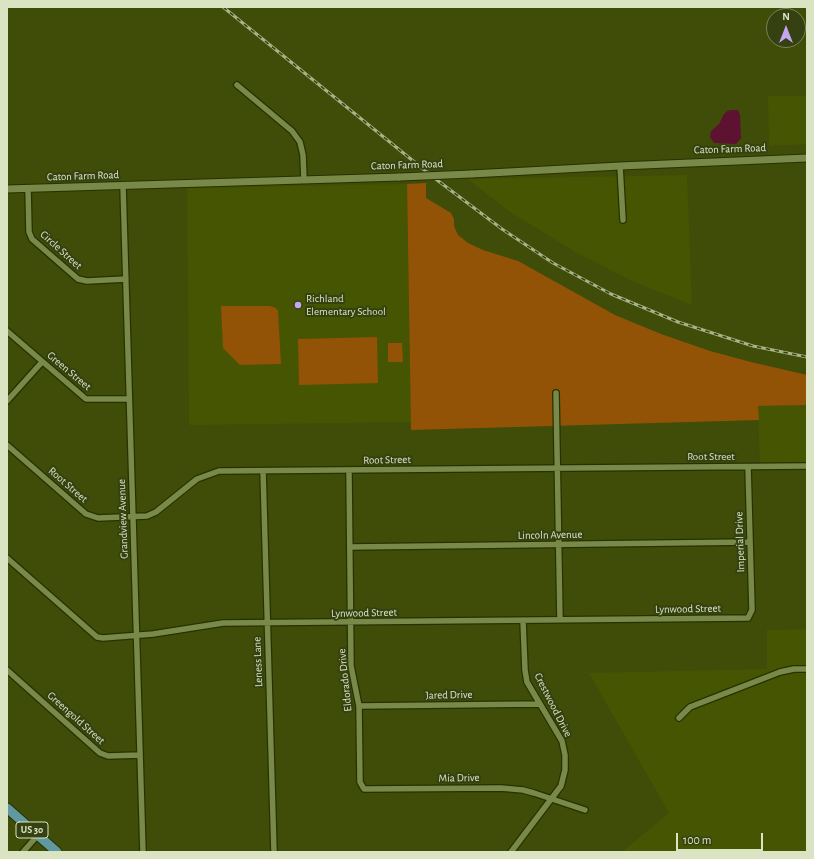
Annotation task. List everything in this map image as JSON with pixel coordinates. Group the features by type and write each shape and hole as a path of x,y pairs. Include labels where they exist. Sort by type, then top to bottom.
{"main road":[{"name":"US 30","path":"7,808 57,852"}],"street":[{"path":"236,86 292,131 300,142 303,155 304,180"},
{"name":"Caton Farm Road","path":"7,189 400,177 807,158"},
{"path":"620,166 623,220"},
{"name":"Grandview Avenue","path":"123,186 144,852"},
{"name":"Circle Street","path":"28,188 30,232 32,239 78,279 126,280"},
{"name":"Green Street","path":"7,331 86,399 130,399"},
{"path":"7,401 42,362"},
{"path":"556,393 560,620"},
{"name":"Root Street","path":"7,445 86,514 98,518 147,516 156,512 197,479 219,472 807,466"},
{"name":"Imperial Drive","path":"748,467 752,610 750,615"},
{"name":"Eldorado Drive","path":"350,471 351,666 359,706 360,782 364,789"},
{"name":"Leness Lane","path":"263,472 274,852"},
{"name":"Lincoln Avenue","path":"350,548 750,542"},
{"name":"Lynwood Street","path":"7,558 96,637 103,638 223,624 748,618 750,615"},
{"name":"Crestwood Drive","path":"511,852 552,800 561,786 565,770 565,755 562,741 554,725 539,704 528,682 525,670 523,621"},
{"path":"679,718 690,707 780,672 794,669 807,669"},
{"name":"Greengold Street","path":"7,670 100,753 108,756 140,755"},
{"path":"7,681 12,675"},
{"name":"Jared Drive","path":"359,706 539,704"},
{"name":"Mia Drive","path":"364,789 501,788 522,790 585,810"},
{"path":"23,852 38,835"}],"shaded area":[{"path":"768,96 807,96 807,144 769,146"},
{"path":"738,110 740,115 741,138 736,144 714,143 710,137 711,131 719,124 727,111"},
{"path":"687,175 692,305 634,282 577,253 510,212 468,179"},
{"path":"426,183 426,198 451,213 458,235 468,243 483,250 518,261 615,315 661,334 710,351 807,375 807,405 758,406 759,420 411,430 407,184"},
{"name":"Richland Elementary School","path":"407,184 411,422 189,425 187,188"},
{"path":"221,306 270,306 276,308 278,311 281,364 240,365 223,348"},
{"path":"377,337 378,383 299,385 298,339"},
{"path":"388,343 402,343 403,362 388,362"},
{"path":"807,405 807,464 760,465 758,406"},
{"path":"807,629 807,852 622,852 669,813 589,673 767,669 767,630"}],"railway":[{"path":"223,7 433,177 502,229 553,263 611,294 678,322 753,346 807,357"}],"place":[{"name":"Richland Elementary School","path":"298,305"}]}
